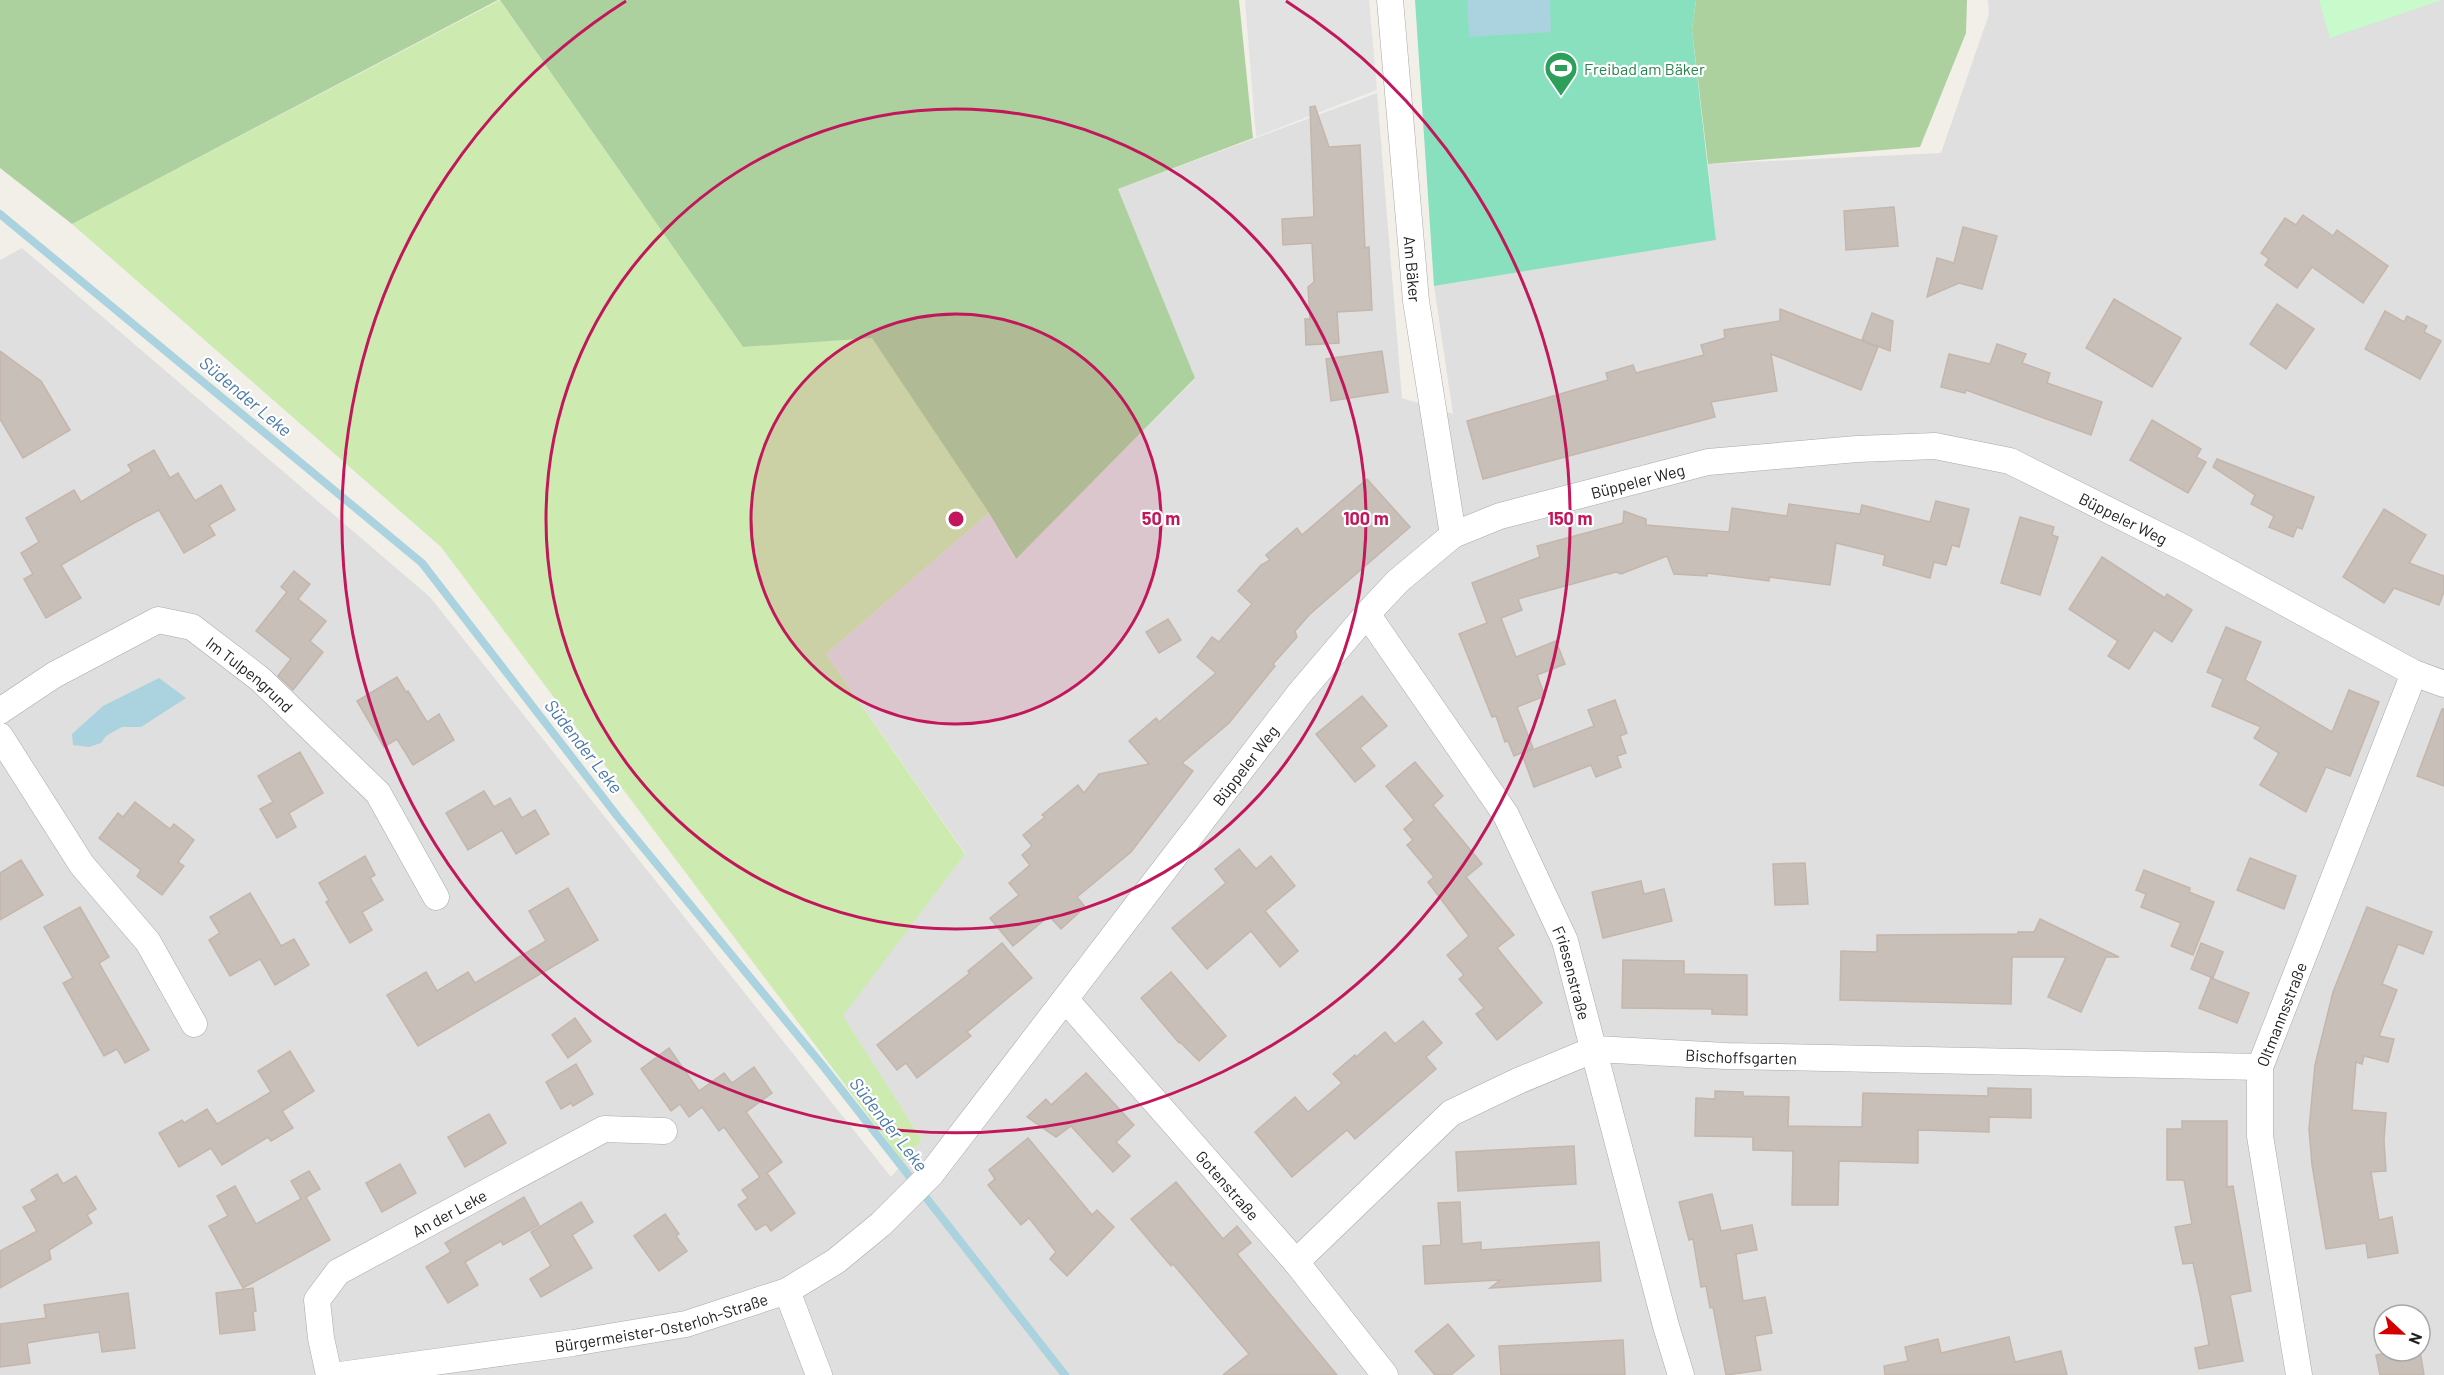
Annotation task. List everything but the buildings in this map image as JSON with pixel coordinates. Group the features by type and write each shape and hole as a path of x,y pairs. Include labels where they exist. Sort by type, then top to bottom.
{"street":[{"name":"Am Bäker","path":"1390,0 1416,301 1453,535"},
{"name":"Büppeler Weg","path":"934,1170 1299,694 1367,614 1398,581 1453,535 1500,516 1708,462 1857,449 1935,446 2010,461 2188,550 2414,672 2444,684"},
{"name":"Friesenstraße","path":"1367,614 1506,815 1565,941 1666,1326 1681,1375"},
{"name":"Im Tulpengrund","path":"0,711 54,675 158,620 192,627 260,679 378,793 436,897"},
{"name":"Oltmannsstraße","path":"2299,1375 2260,1136 2260,1067 2414,672"},
{"path":"0,736 82,865 148,942 194,1024"},
{"name":"Gotenstraße","path":"1066,1000 1296,1262 1385,1375"},
{"name":"Bischoffsgarten","path":"1296,1262 1451,1113 1595,1049 1726,1056 2260,1067"},
{"name":"An der Leke","path":"329,1375 321,1338 317,1300 338,1272 604,1129 664,1131"},
{"name":"Bürgermeister-Osterloh-Straße","path":"340,1375 573,1343 686,1324 787,1291 836,1261 898,1208 934,1170"},
{"path":"787,1291 819,1375"}],"shaded area":[{"path":"1245,0 1369,0 1377,90 1256,137"},
{"path":"1988,0 2444,0 2444,1375 0,1375 0,260 22,248 430,597 891,1177 922,1140 842,1016 965,853 826,654 989,513 1015,559 1195,379 1118,189 1377,93 1402,398 1453,414 1434,286 1716,240 1708,164 1941,153 1989,14"}],"green space":[{"path":"0,0 498,0 72,224 0,168"},
{"path":"500,0 743,347 872,337 989,513 826,654 965,854 843,1016 922,1140 903,1162 441,547 72,224"},
{"path":"500,0 1239,0 1253,138 1118,189 1195,378 1016,559 989,513 872,338 743,347"},
{"name":"Freibad am Bäker","path":"1415,0 1696,0 1692,30 1716,240 1434,286"},
{"path":"1696,0 1967,0 1966,33 1920,147 1708,164 1692,30"},
{"path":"2319,0 2442,0 2330,38"}],"water":[{"path":"1467,0 1550,0 1551,32 1469,37"},
{"path":"159,678 186,698 141,727 122,727 106,736 101,743 89,747 73,745 72,734 103,706"}],"waterway":[{"name":"Südender Leke","path":"0,214 422,563 618,817 823,1066 1065,1375"}],"place":[{"name":"Freibad am Bäker","path":"1561,97"}]}
